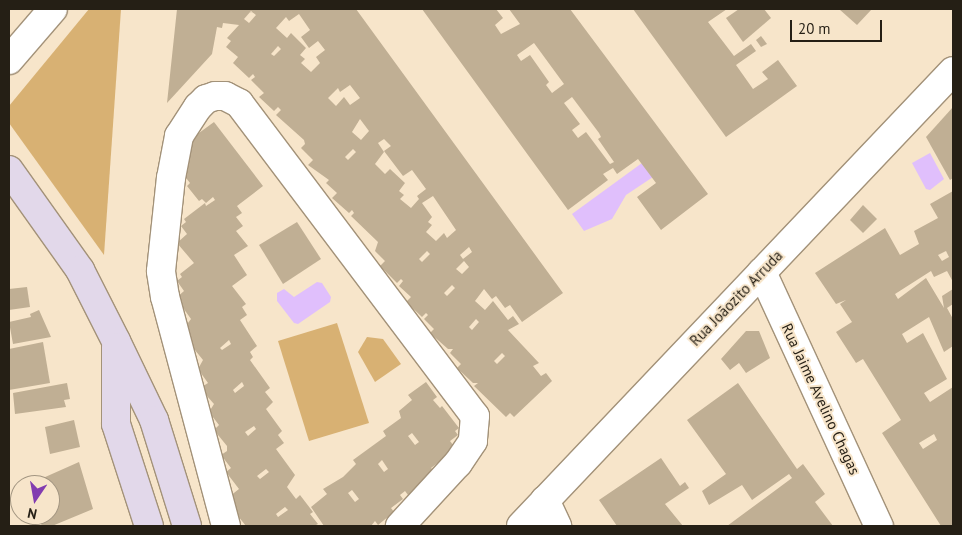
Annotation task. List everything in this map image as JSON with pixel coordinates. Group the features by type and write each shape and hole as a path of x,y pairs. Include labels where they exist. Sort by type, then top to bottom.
{"main road":[{"path":"9,170 80,270 116,340 154,420 187,526"},
{"path":"116,340 116,424 149,526"}],"street":[{"path":"9,60 53,9"},
{"name":"Rua Joãozito Arruda","path":"521,526 953,71"},
{"path":"226,526 165,297 161,271 171,178 179,136 198,107 206,99 215,96 225,96 239,103 475,416 473,441 458,463 400,526"},
{"name":"Rua Jaime Avelino Chagas","path":"762,272 879,526"},
{"path":"545,500 557,526"}],"shaded area":[{"path":"89,9 121,9 104,255 9,123 9,106"},
{"path":"930,153 944,179 930,190 926,189 912,163"},
{"path":"642,163 653,177 626,195 612,219 584,231 572,214"},
{"path":"317,282 322,283 331,297 330,302 298,324 294,323 277,301 277,293 284,289 294,297"},
{"path":"337,323 369,423 309,441 278,341"},
{"path":"367,337 383,339 401,364 375,382 358,352"}],"building":[{"path":"177,9 356,9 563,293 522,322 510,305 505,308 496,296 492,299 484,289 475,301 485,310 493,301 508,320 513,316 519,324 508,330 539,363 533,366 541,376 546,373 552,381 514,417 510,413 506,417 474,386 478,383 473,383 457,368 461,364 450,353 453,349 448,349 430,333 434,329 424,319 428,315 426,313 422,317 406,302 411,297 399,286 403,281 401,279 397,283 380,266 385,261 375,251 378,242 351,216 354,213 352,210 349,213 332,198 337,193 326,183 329,180 308,165 313,160 301,148 305,144 304,140 276,115 281,110 278,107 274,111 259,97 264,93 251,80 255,77 253,74 249,78 233,63 238,57 226,47 231,41 227,38 239,25 223,23 222,28 217,27 212,54 167,103","holes":["251,11 256,15 249,23 244,19","299,14 310,30 301,37 309,48 318,41 325,50 316,57 320,63 311,72 301,63 305,59 300,55 306,48 291,33 287,38 276,28 286,17 289,21","278,46 281,49 274,56 271,54","350,85 360,98 350,105 344,97 336,106 328,98 338,88 340,92","360,119 369,131 361,140 352,132","384,139 391,146 384,151 403,176 412,170 426,189 417,196 419,199 411,208 400,199 404,195 399,191 405,183 390,169 385,174 375,164 384,152 378,143","353,149 356,152 348,160 345,157","433,196 456,230 447,238 444,233 436,241 426,232 432,225 428,222 432,217 422,203","469,247 472,252 463,259 460,255","427,251 430,254 422,262 419,259","464,261 469,267 462,274 456,269","452,285 455,288 447,296 444,293","476,319 479,322 472,330 469,327","502,353 505,356 497,364 494,361"]},
{"path":"422,9 496,9 503,18 495,25 501,34 520,24 509,9 570,9 708,194 661,230 637,197 656,183 638,159 617,174 613,168 603,174 608,180 568,210","holes":["534,43 564,84 552,93 546,85 549,82 530,55 521,61 517,55","572,97 599,133 601,137 598,139 614,162 610,164 586,132 578,138 572,130 580,124 564,103"]},
{"path":"633,9 727,9 708,22 734,56 751,44 756,51 736,65 753,89 768,79 762,72 778,60 797,86 726,137"},
{"path":"739,9 764,9 771,18 743,42 726,18"},
{"path":"839,9 872,9 857,25"},
{"path":"761,36 767,44 761,47 756,40"},
{"path":"953,107 953,178 950,180 926,137"},
{"path":"214,122 263,186 237,206 242,213 236,217 243,226 236,231 248,246 234,255 247,275 232,286 246,304 242,307 247,315 240,320 257,346 250,352 253,357 250,360 270,388 265,392 273,402 266,409 282,431 278,435 284,443 276,449 295,475 287,487 296,499 300,495 313,512 310,514 318,524 314,526 246,526 234,511 230,496 239,489 226,472 231,468 221,455 227,451 227,446 214,430 219,425 209,412 214,404 200,388 208,383 198,369 203,360 186,339 191,335 185,327 191,319 176,298 184,291 177,281 182,277 180,274 194,263 177,243 187,234 181,226 186,222 184,219 205,203 206,206 215,200 213,197 206,203 202,199 199,201 187,186 190,183 183,174 188,170 188,141","holes":["229,340 231,344 222,350 220,348","242,382 244,386 235,393 233,390","254,426 256,429 248,436 245,432","266,469 269,472 260,479 257,476","285,507 288,510 278,517 276,514"]},
{"path":"953,191 953,282 947,271 934,277 931,271 895,294 898,299 926,278 944,308 942,296 953,289 953,304 947,308 953,319 953,346 944,352 929,317 902,334 907,343 923,333 947,379 924,393 930,402 953,387 953,526 941,526 882,433 901,420 863,359 856,363 836,332 852,322 840,304 846,300 836,304 815,273 885,228 900,255 919,244 914,231 938,218 930,204","holes":["946,251 949,257 942,261 938,255","934,434 937,440 923,449 919,443"]},
{"path":"863,205 877,219 863,233 850,220"},
{"path":"297,222 321,259 283,284 259,245"},
{"path":"27,287 30,307 9,310 9,289"},
{"path":"39,310 51,337 13,344 9,322 31,317 30,314"},
{"path":"746,331 759,331 770,358 746,373 739,363 730,370 721,359"},
{"path":"43,342 50,383 9,390 9,349"},
{"path":"426,382 437,397 433,400 440,408 442,406 459,428 455,431 458,435 450,441 456,449 431,468 434,471 422,480 425,483 408,495 405,491 400,495 403,499 391,508 394,512 378,525 375,521 371,526 324,526 311,507 327,494 323,489 343,477 356,464 353,460 386,436 383,431 401,418 399,411 412,400 408,395","holes":["412,433 419,442 415,445 408,436","382,460 388,469 384,472 378,464","352,490 359,499 355,502 348,493"]},
{"path":"67,383 70,399 64,400 66,407 15,414 13,393"},
{"path":"738,383 797,469 803,464 825,494 815,502 833,526 727,526 792,478 789,474 752,500 742,485 709,505 702,491 726,474 687,420"},
{"path":"74,420 80,447 50,454 45,427"},
{"path":"661,458 680,486 685,482 689,488 665,504 683,526 617,526 599,500"},
{"path":"79,462 93,509 60,523 60,475 50,475"}]}
